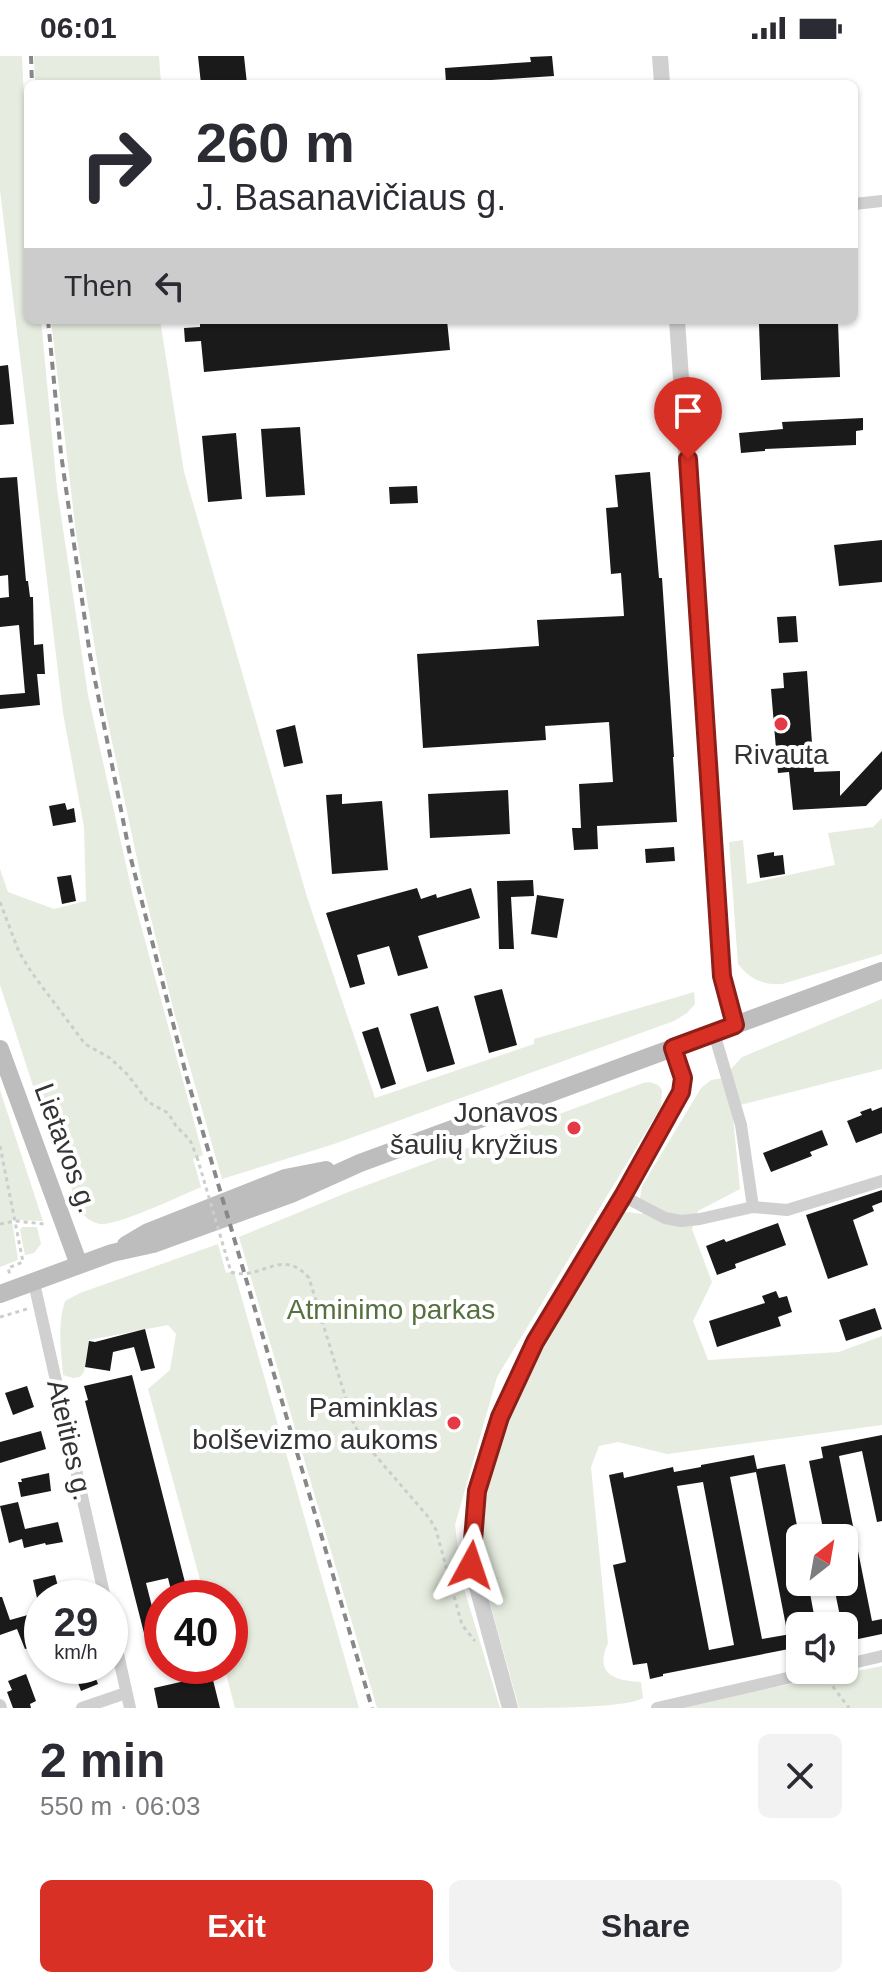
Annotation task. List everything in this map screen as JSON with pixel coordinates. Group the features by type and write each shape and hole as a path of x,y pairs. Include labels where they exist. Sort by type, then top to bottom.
{"main road":[{"path":"7,1291 112,1253 153,1244 291,1194 360,1163 882,971"},
{"name":"Lietavos g.","path":"0,1049 79,1265"}],"street":[{"path":"660,56 662,80"},
{"path":"858,204 882,201"},
{"path":"677,324 722,976 735,1025"},
{"path":"714,1033 741,1125 753,1207"},
{"path":"510,1708 471,1565 477,1491 500,1417 535,1342 681,1092 683,1078 673,1048"},
{"path":"623,1196 665,1218 681,1221 753,1207 787,1210 882,1181"},
{"name":"Ateities g.","path":"34,1283 101,1580"},
{"path":"858,1662 882,1656"},
{"path":"657,1708 786,1681"},
{"path":"124,1684 130,1708"},
{"path":"82,1708 126,1693"}],"path":[{"path":"0,902 19,952 85,1044 110,1058 128,1075 148,1102 168,1113 190,1140 231,1272 240,1275 285,1264 295,1265 309,1278 353,1422 363,1441 430,1519 436,1530 462,1625 474,1641 495,1655"},
{"path":"0,1146 23,1262 8,1268 7,1291"},
{"path":"0,1224 15,1221 44,1224 62,1218"},
{"path":"0,1266 6,1269"},
{"path":"0,1317 20,1310 31,1311"},
{"path":"831,1684 849,1708"}],"green space":[{"path":"0,56 22,56 24,324 41,324 57,489 88,695 133,896 203,1155 193,1159 201,1187 150,1209 101,1224 80,1211 38,1101 0,985 0,869 8,892 54,909 86,901 84,827 63,713 0,190"},
{"path":"34,56 159,56 161,80 35,80"},
{"path":"51,324 161,324 184,472 307,897 375,1098 534,1044 534,1039 694,992 695,1004 674,1021 334,1144 222,1179 174,1012 142,882 105,709 76,533"},
{"path":"882,818 882,954 782,984 762,982 747,974 738,964 729,842 743,840 747,884 835,865 828,833 873,827"},
{"path":"882,999 882,1069 732,1107 740,1189 698,1211 692,1229 712,1282 693,1321 708,1360 839,1352 882,1336 882,1425 667,1454 618,1442 599,1446 591,1467 608,1643 603,1662 609,1674 622,1680 641,1682 643,1698 604,1706 519,1708 479,1563 484,1504 492,1468 516,1395 545,1338 619,1214 642,1214 647,1204 640,1198 642,1186 701,1088 711,1080 723,1078 742,1057"},
{"name":"Atminimo parkas","path":"650,1082 662,1090 661,1107 497,1377 455,1525 462,1582 500,1708 377,1708 239,1237 351,1191"},
{"path":"0,1090 43,1221 12,1220 18,1260 0,1267"},
{"path":"22,1227 37,1227 41,1244 34,1253 25,1255"},
{"path":"218,1244 226,1273 234,1271 359,1708 235,1708 229,1684 248,1684 248,1580 200,1580 148,1389 170,1370 176,1334 168,1325 89,1340 84,1372 80,1377 73,1378 63,1375 60,1328 63,1310 65,1301"},
{"path":"882,1666 882,1708 684,1708 791,1684 858,1684 858,1671"}],"building":[{"path":"198,56 244,56 247,80 201,80"},
{"path":"552,56 554,76 446,80 445,68 531,62 530,57"},
{"path":"200,324 447,324 450,350 204,372 201,341 185,342 184,328 200,327"},
{"path":"759,324 838,324 840,377 761,380"},
{"path":"8,365 14,424 0,425 0,366"},
{"path":"863,418 863,430 856,431 856,445 741,453 739,433 783,429 782,422"},
{"path":"300,427 305,495 266,497 261,429"},
{"path":"236,433 242,499 208,502 202,436"},
{"path":"650,472 659,578 662,578 677,822 597,826 598,849 574,850 572,828 581,828 579,784 613,782 609,722 545,726 546,740 423,748 417,654 539,646 537,620 624,616 621,573 611,574 606,508 618,507 615,475"},
{"path":"17,477 26,581 30,597 33,597 34,645 43,644 45,674 37,674 40,705 0,709 0,695 25,693 19,625 0,627 0,598 9,597 8,575 0,576 0,478"},
{"path":"417,486 418,503 390,504 389,487"},
{"path":"882,540 882,582 839,586 834,545"},
{"path":"796,616 798,642 779,643 777,617"},
{"path":"807,671 814,772 840,771 840,796 882,751 882,789 866,806 793,810 789,772 778,773 771,689 784,688 783,673"},
{"path":"295,725 303,763 284,767 276,730"},
{"path":"508,790 510,834 430,838 428,794"},
{"path":"342,794 342,804 382,801 388,870 332,874 326,795"},
{"path":"65,803 67,810 74,808 76,822 53,826 49,806"},
{"path":"674,847 675,861 646,863 645,849"},
{"path":"774,852 774,856 783,855 785,874 760,878 757,855"},
{"path":"71,875 76,901 62,904 57,877"},
{"path":"533,880 534,896 511,897 514,949 499,949 497,881"},
{"path":"417,888 421,899 436,894 437,898 471,888 480,918 418,936 428,968 398,976 389,946 357,955 365,984 350,988 326,913"},
{"path":"537,895 564,899 557,938 531,934"},
{"path":"502,989 517,1045 489,1053 474,996"},
{"path":"438,1006 455,1064 427,1072 410,1014"},
{"path":"378,1027 396,1084 381,1089 362,1032"},
{"path":"882,1107 882,1133 856,1143 847,1121 862,1115 860,1112"},
{"path":"822,1130 828,1145 810,1152 812,1156 771,1172 763,1153"},
{"path":"882,1190 882,1202 872,1206 874,1211 853,1220 868,1265 828,1279 806,1215"},
{"path":"778,1223 786,1245 735,1264 736,1268 717,1275 706,1246"},
{"path":"776,1291 779,1298 787,1296 792,1312 778,1317 781,1326 717,1347 709,1321 765,1303 762,1296"},
{"path":"875,1308 882,1329 846,1341 839,1320"},
{"path":"145,1329 155,1368 141,1371 134,1347 113,1352 110,1371 85,1367 89,1341"},
{"path":"132,1375 184,1580 144,1580 144,1633 85,1401 88,1400 84,1386"},
{"path":"27,1386 34,1407 13,1415 5,1393"},
{"path":"41,1431 46,1449 0,1463 0,1442"},
{"path":"882,1435 882,1521 877,1522 862,1451 839,1456 853,1524 822,1524 809,1461 823,1458 821,1447"},
{"path":"754,1455 757,1469 785,1464 797,1524 786,1524 786,1596 811,1596 813,1612 786,1612 786,1626 756,1472 730,1477 762,1639 786,1635 786,1650 650,1679 647,1663 633,1665 613,1565 626,1562 609,1475 623,1472 624,1478 673,1467 674,1472","holes":["703,1482 734,1645 709,1650 677,1486"]},
{"path":"49,1473 51,1491 21,1497 18,1482 22,1482 21,1479"},
{"path":"18,1502 25,1529 58,1522 63,1542 24,1548 22,1539 9,1543 0,1506"},
{"path":"858,1551 872,1621 882,1619 882,1634 858,1639 858,1612 839,1612 836,1596 858,1596"},
{"path":"55,1575 56,1580 33,1580"},
{"path":"2,1597 10,1620 24,1616 24,1646 17,1629 0,1635"},
{"path":"24,1675 24,1684 30,1684 36,1701 30,1704 31,1708 13,1708 7,1692 12,1690 8,1681"},
{"path":"78,1684 98,1684 81,1691"},
{"path":"172,1684 214,1684 220,1708 158,1708 154,1688"}],"railway":[{"path":"31,56 32,80"},
{"path":"48,324 61,454 90,655 130,855 187,1078 372,1708"}],"place":[{"name":"Rivauta","path":"781,724"},
{"name":"Jonavos šaulių kryžius","path":"574,1128"},
{"name":"Paminklas bolševizmo aukoms","path":"454,1423"}],"route":[{"path":"471,1565 477,1491 500,1417 535,1342 681,1092 683,1078 673,1048 735,1025 722,976 688,459"}]}
